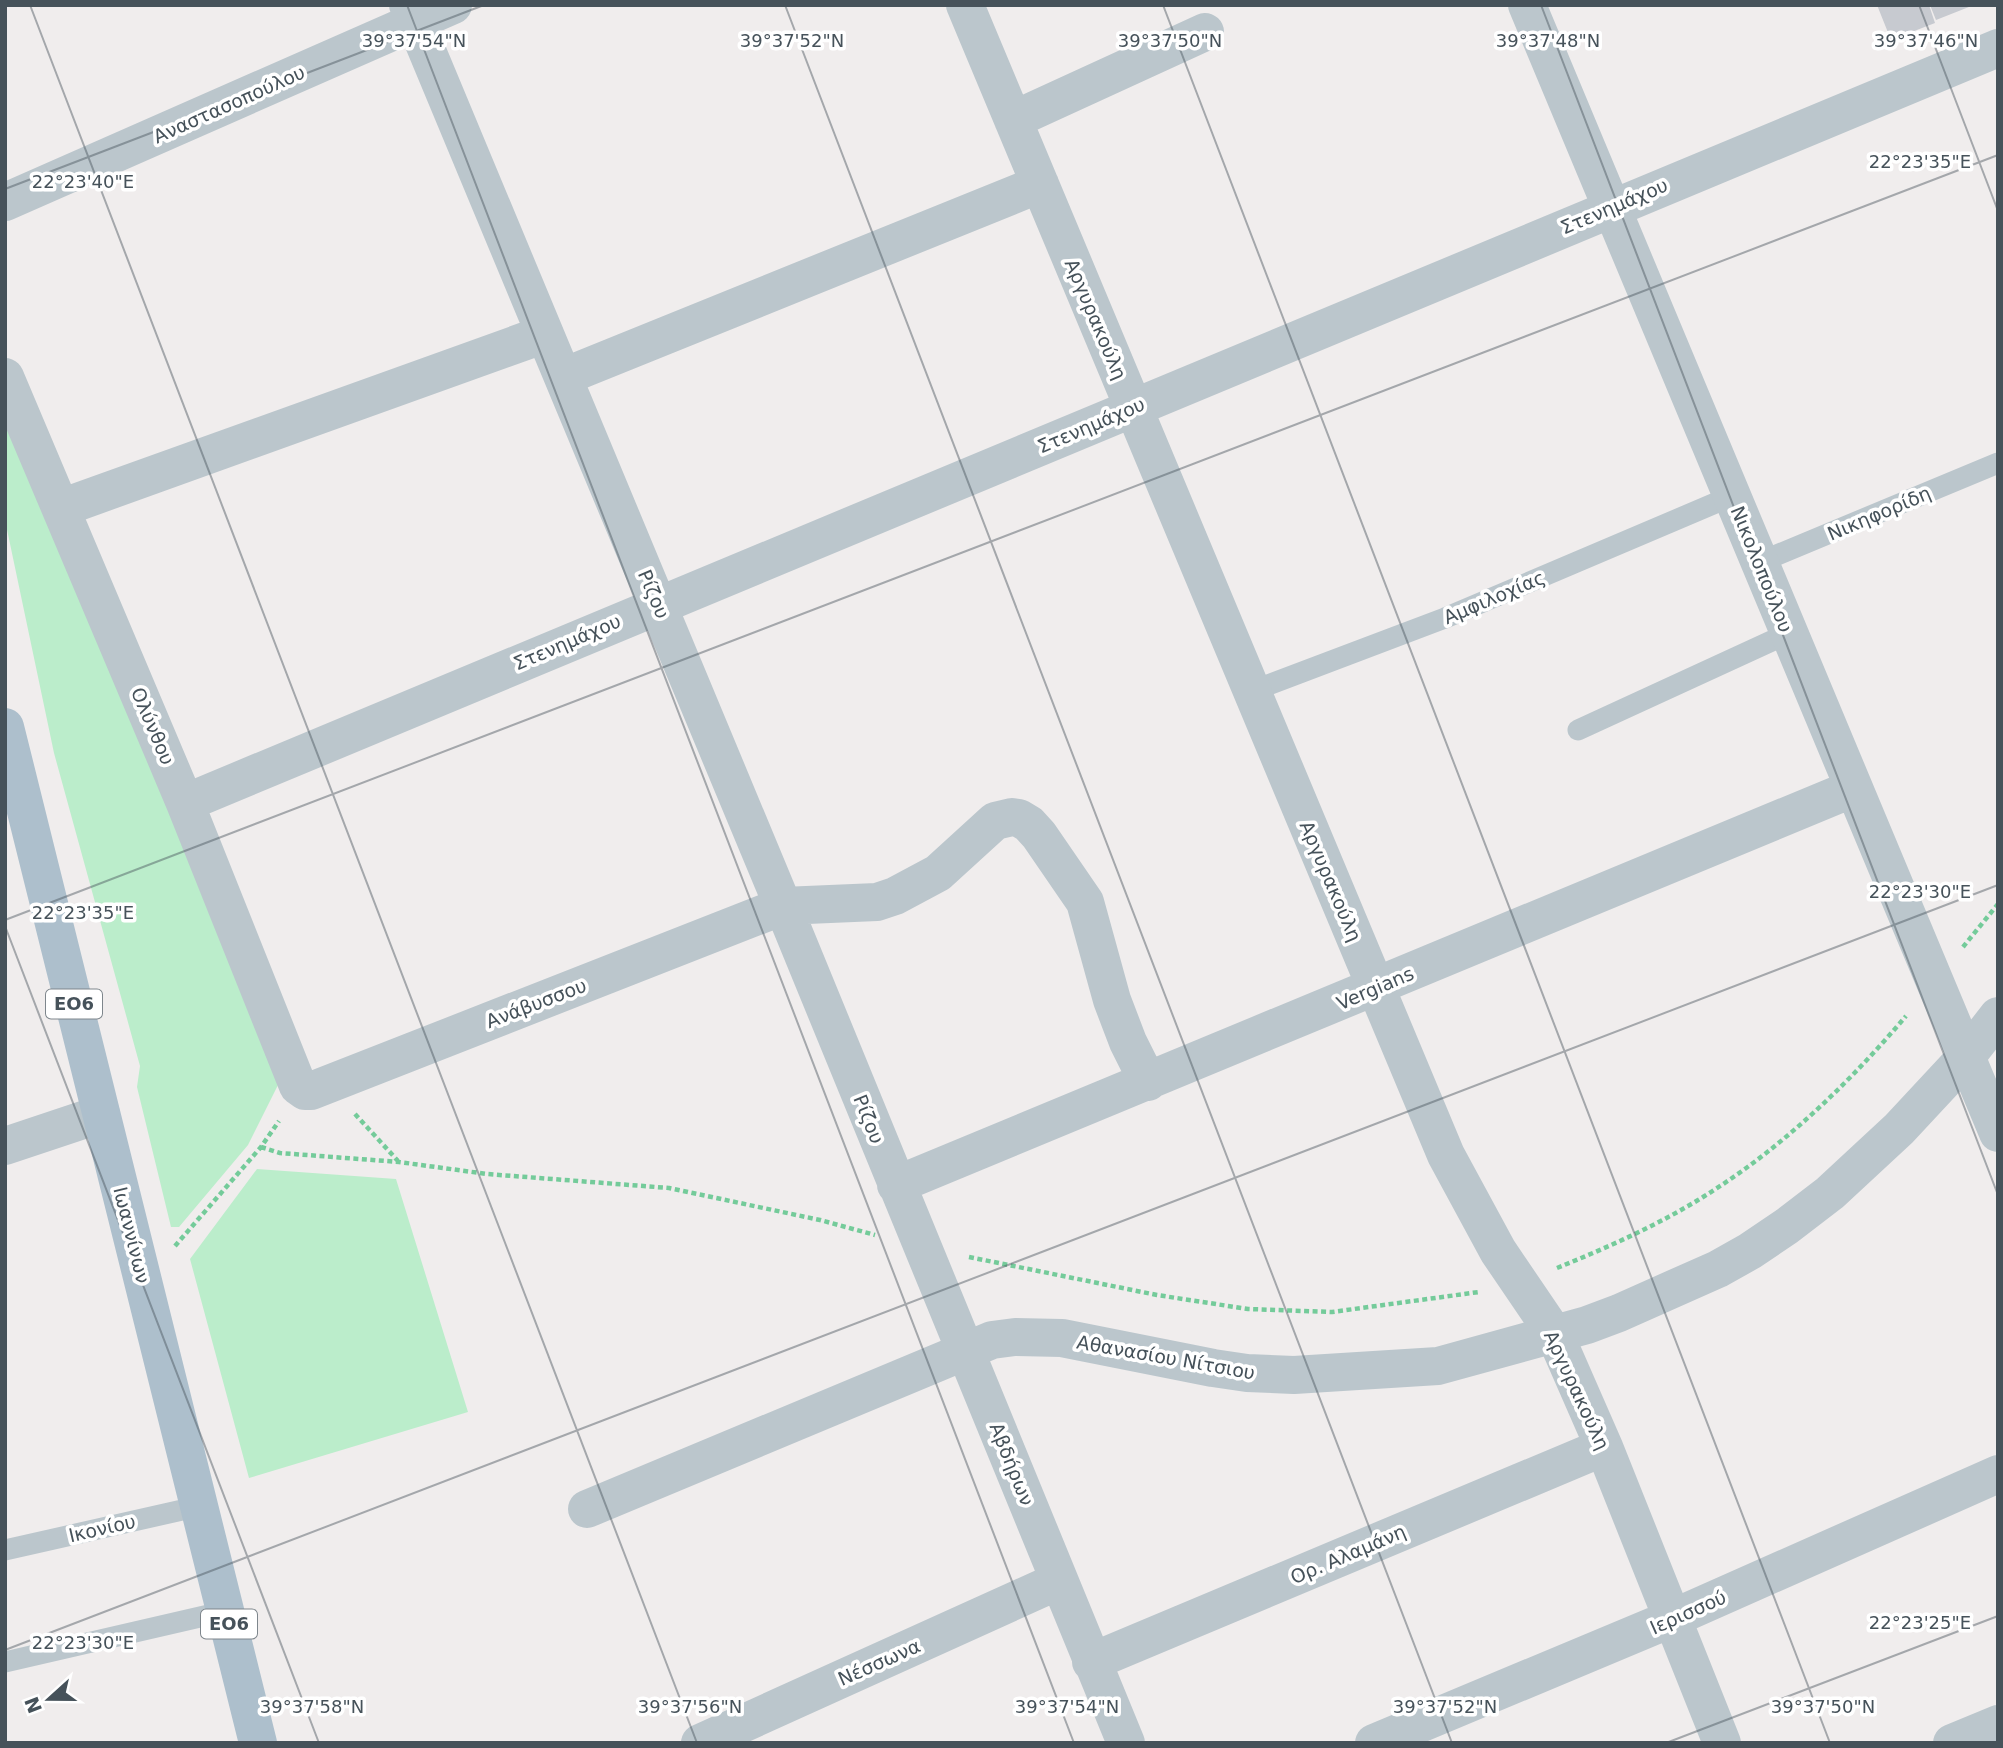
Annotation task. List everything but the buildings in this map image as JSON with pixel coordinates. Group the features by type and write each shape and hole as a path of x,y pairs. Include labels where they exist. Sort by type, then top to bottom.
{"main road":[{"name":"Ιωαννίνων","path":"5,727 258,1743"}],"street":[{"name":"Αναστασοπούλου","path":"5,202 412,14 453,5"},
{"name":"Αργυρακούλη","path":"965,5 1446,1155 1498,1251 1555,1335 1604,1447 1722,1743"},
{"name":"Νικολοπούλου","path":"1527,5 1998,1133"},
{"name":"Ρίζου","path":"412,14 783,906 896,1185"},
{"path":"1013,120 1205,32"},
{"name":"Στενημάχου","path":"185,803 1998,48"},
{"path":"563,377 1040,184"},
{"path":"61,508 545,334"},
{"name":"Ολύνθου","path":"5,377 185,803 311,1081"},
{"name":"Vergians","path":"896,1185 1854,788"},
{"name":"Ανάβυσσου","path":"311,1081 783,906 877,902 895,896 938,873 995,821 1019,818 1039,835 1085,902 1112,1000 1128,1042 1148,1082"},
{"name":"Αθανασίου Νίτσιου","path":"587,1509 992,1340 1015,1337 1062,1338 1213,1368 1294,1375 1438,1366 1555,1335 1619,1313 1679,1288 1750,1251 1830,1193 1869,1159 1966,1057 1998,1016"},
{"path":"5,1146 101,1114"},
{"name":"Αβδήρων","path":"896,1185 1126,1743"},
{"name":"Ορ. Αλαμάνη","path":"1091,1661 1604,1447"},
{"name":"Ιερισσού","path":"1374,1743 1673,1618 1998,1474"},
{"name":"Νέσσωνα","path":"700,1743 1058,1581"},
{"path":"1952,1743 1998,1724"}],"lane":[{"name":"Νικηφορίδη","path":"1760,562 1998,463"},
{"name":"Αμφιλοχίας","path":"1252,691 1445,618 1732,496"},
{"path":"1578,730 1789,633"},
{"name":"Ικονίου","path":"5,1550 200,1506"},
{"path":"5,1662 226,1611"}],"path":[{"path":"144,1280 261,1147 282,1114 311,1081 399,1162"},
{"path":"261,1147 280,1153 399,1162 487,1174 669,1188 820,1220 923,1248"}],"green space":[{"path":"5,416 87,605 279,1083 248,1145 179,1227 171,1227 137,1087 140,1066 54,753 5,520"},
{"path":"257,1169 396,1179 468,1412 249,1478 190,1259"}]}
